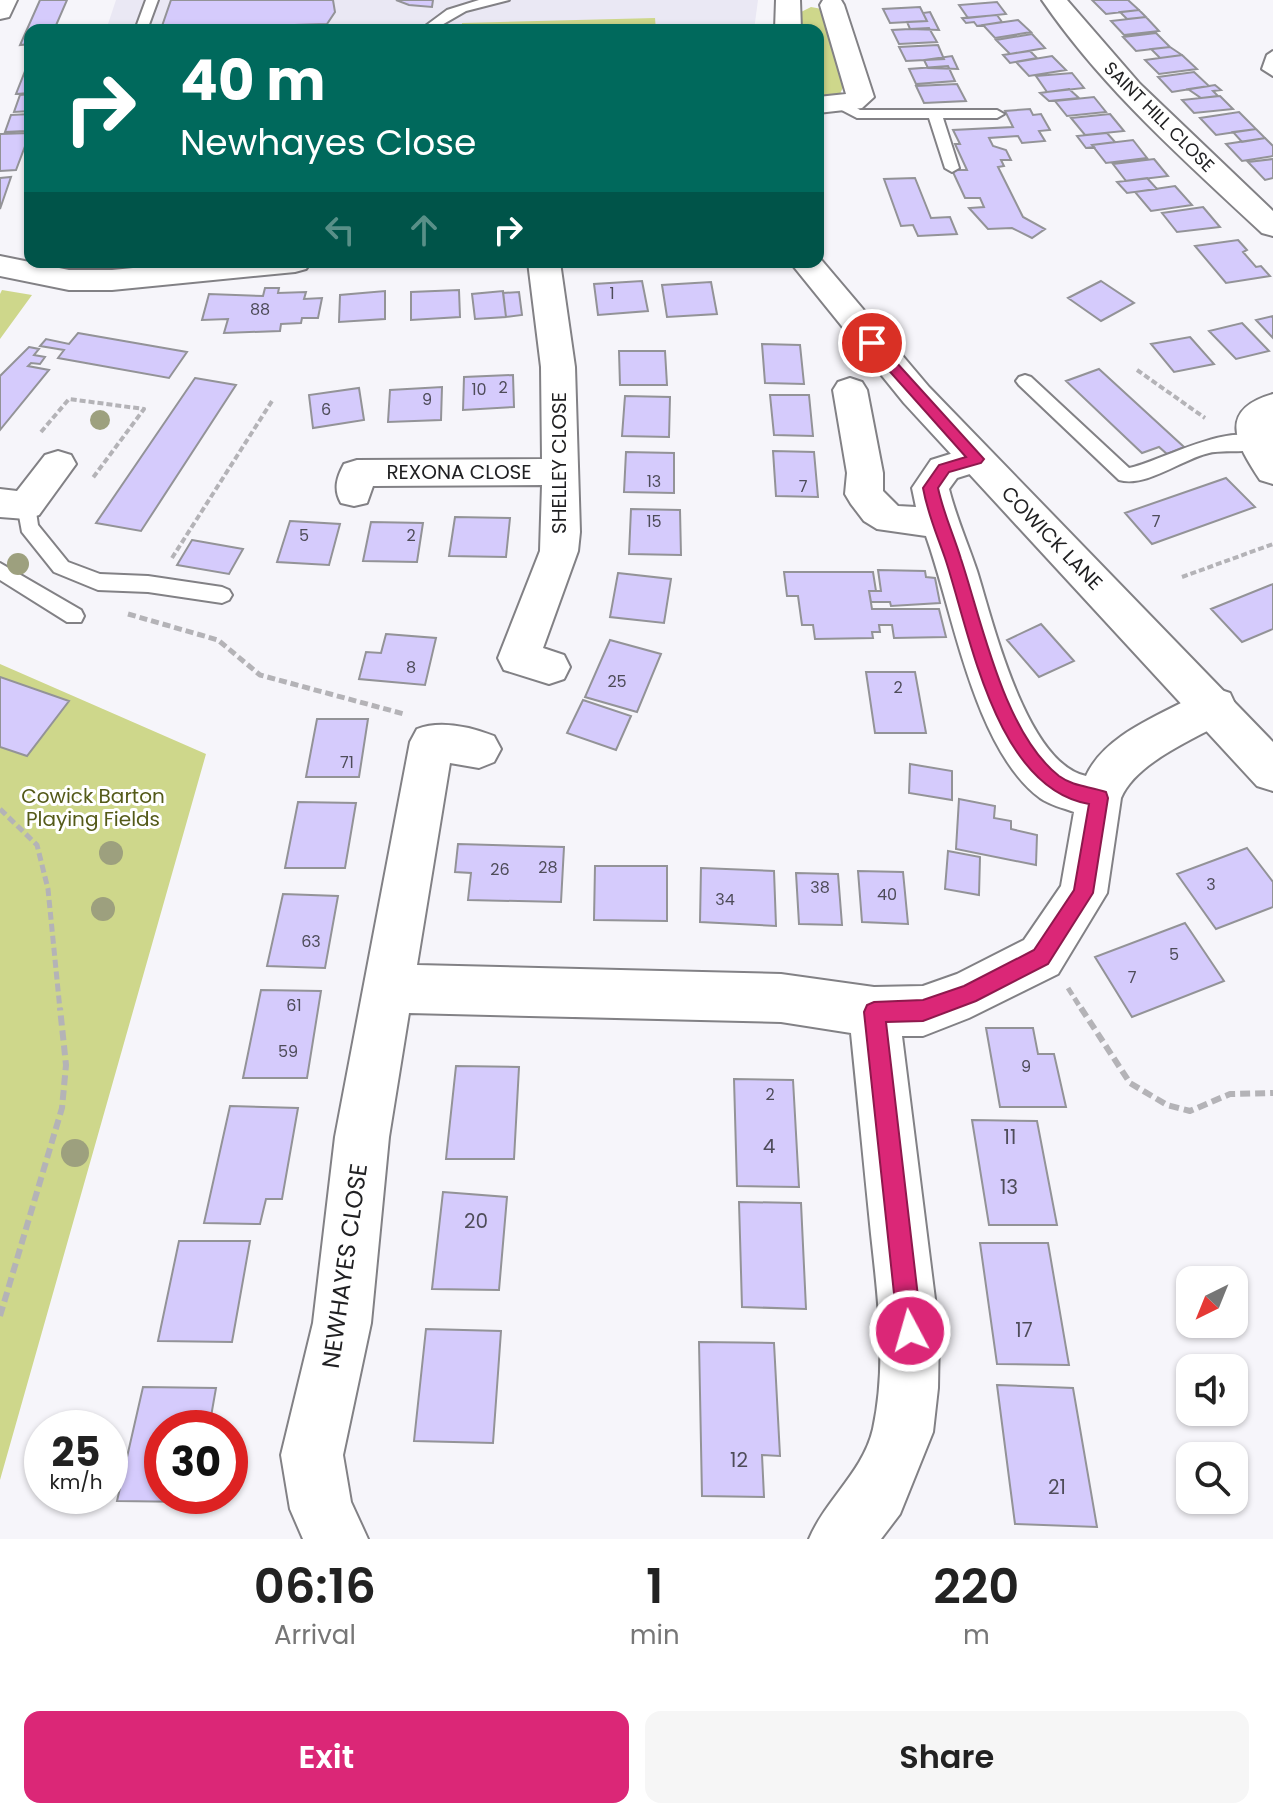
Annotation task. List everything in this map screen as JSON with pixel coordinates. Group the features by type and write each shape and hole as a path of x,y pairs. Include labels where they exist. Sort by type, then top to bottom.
{"street":[{"path":"0,12 5,0"},
{"path":"788,24 788,1 832,5 861,0"},
{"name":"SAINT HILL CLOSE","path":"1054,0 1083,39 1140,102 1273,227"},
{"path":"828,104 852,102 860,97 832,5"},
{"path":"0,266 69,280 112,280 144,269 166,268"},
{"name":"SHELLEY CLOSE","path":"517,657 559,551 561,472 558,367 545,268"},
{"name":"COWICK LANE","path":"811,268 889,363 976,459 1215,706 1273,772"},
{"path":"850,390 865,473 864,494 877,511 890,519 938,523"},
{"path":"1253,452 1253,422 1273,406"},
{"path":"976,459 944,469 930,488 975,639 1010,723 1033,759 1052,781 1072,793 1099,798"},
{"path":"13,504 58,464"},
{"name":"REXONA CLOSE","path":"357,472 561,472"},
{"path":"388,988 781,998 874,1012 923,1011 969,994 1041,957 1083,893 1099,798 1110,772 1130,754 1215,706"},
{"path":"432,742 479,749"},
{"name":"NEWHAYES CLOSE","path":"336,1539 321,1509 312,1455 342,1323 362,1137 432,742"},
{"path":"841,1539 878,1492 903,1432 908,1388 910,1331 874,1012"}],"lane":[{"path":"143,24 152,0"},
{"path":"431,24 448,14 503,0"},
{"path":"1273,55 1269,69 1273,72"},
{"path":"828,104 857,114 997,114"},
{"path":"935,115 952,168"},
{"path":"1025,381 1125,475 1135,475 1166,461 1253,452"},
{"path":"13,504 61,567 98,582 148,584 222,595"},
{"path":"0,570 74,616"}],"path":[{"path":"1137,370 1253,452"},
{"path":"148,584 169,563 272,401"},
{"path":"1182,577 1273,544"},
{"path":"117,610 218,640 260,675 412,717 432,742"},
{"path":"0,809 37,845 48,889 66,1065 62,1108 0,1316"},
{"path":"1041,957 1066,985 1130,1083 1167,1105 1190,1111 1230,1094 1273,1093"}],"shaded area":[{"path":"116,0 758,0 755,24 108,24"}],"green space":[{"path":"811,7 822,9 845,83 839,96 824,101 824,24 801,24 801,12"},
{"path":"655,18 656,24 462,24"},
{"path":"2,290 32,295 0,339 0,294"},
{"name":"Cowick Barton Playing Fields","path":"0,664 206,754 0,1480"}],"building":[{"path":"40,0 67,0 57,24 29,24"},
{"path":"171,0 333,0 335,12 327,24 163,24"},
{"path":"396,0 433,0 432,7 409,5"},
{"path":"1092,0 1128,0 1139,10 1106,14"},
{"path":"997,2 1006,14 968,18 959,5"},
{"path":"920,7 927,21 890,23 883,9"},
{"path":"1139,10 1146,17 1127,19 1120,12"},
{"path":"930,12 939,30 910,29 907,22 927,21 923,13"},
{"path":"997,15 1002,22 977,26 974,22 966,23 962,18"},
{"path":"1146,17 1159,31 1124,35 1111,21"},
{"path":"1018,20 1031,32 995,38 983,25"},
{"path":"929,28 937,42 899,44 892,30"},
{"path":"1156,33 1170,47 1136,51 1123,37"},
{"path":"1032,34 1045,48 1010,54 996,40"},
{"path":"938,45 944,59 906,61 899,47"},
{"path":"1170,47 1182,55 1160,58 1151,49"},
{"path":"1030,51 1037,58 1010,63 1003,55"},
{"path":"1182,55 1197,69 1159,74 1145,60"},
{"path":"952,56 958,69 928,68 924,60"},
{"path":"1052,56 1066,70 1029,76 1016,62"},
{"path":"948,66 955,81 916,84 909,69"},
{"path":"1194,72 1209,86 1172,92 1158,77"},
{"path":"1072,73 1084,88 1047,92 1036,76"},
{"path":"24,74 24,93 16,94"},
{"path":"957,84 966,101 924,103 916,86"},
{"path":"1215,85 1221,90 1213,91 1218,96 1201,98 1188,89"},
{"path":"1069,89 1079,98 1049,101 1040,93"},
{"path":"20,95 24,95 24,111 14,112"},
{"path":"1220,96 1233,109 1194,113 1182,100"},
{"path":"1094,97 1106,112 1067,116 1055,101"},
{"path":"1030,109 1033,115 1041,114 1050,130 1039,131 1045,141 1022,143 1018,136 989,138 993,146 1006,150 1011,160 1001,160 1004,166 998,167 1023,217 1045,229 1032,238 1012,228 988,229 969,208 984,207 980,198 965,198 952,170 967,170 955,144 960,144 953,130 1013,127 1005,111"},
{"path":"1239,112 1256,129 1216,135 1200,118"},
{"path":"24,114 24,131 5,132 11,115"},
{"path":"1110,114 1124,131 1085,135 1071,118"},
{"path":"1256,129 1265,138 1242,142 1233,132"},
{"path":"24,133 24,149 16,170 0,171 0,134"},
{"path":"1107,133 1115,142 1086,148 1077,136"},
{"path":"1265,138 1273,146 1273,156 1242,161 1226,144"},
{"path":"1133,140 1147,158 1106,163 1092,145"},
{"path":"1154,159 1168,176 1126,181 1113,164"},
{"path":"1273,159 1273,178 1265,180 1248,162"},
{"path":"11,177 0,209 0,178"},
{"path":"915,178 931,218 950,217 957,234 918,236 913,225 901,226 884,179"},
{"path":"1147,178 1157,189 1127,193 1117,182"},
{"path":"1175,186 1192,205 1151,211 1135,192"},
{"path":"1203,207 1220,227 1177,232 1162,213"},
{"path":"1238,240 1247,250 1243,252 1256,267 1261,266 1270,276 1226,283 1195,246"},
{"path":"642,281 648,311 598,315 594,284"},
{"path":"1101,281 1134,303 1101,321 1068,298"},
{"path":"711,282 717,314 667,317 662,285"},
{"path":"265,288 279,288 278,293 306,292 304,299 322,298 318,318 302,318 301,323 281,324 280,331 224,333 228,319 202,320 209,294 263,296"},
{"path":"459,290 460,317 411,320 411,292"},
{"path":"385,291 385,319 339,322 340,295"},
{"path":"503,291 506,317 475,319 472,294"},
{"path":"519,292 522,315 506,317 503,293"},
{"path":"1273,316 1273,338 1256,320"},
{"path":"1242,323 1269,351 1236,359 1209,331"},
{"path":"78,333 187,352 169,378 58,358 64,350 40,346 46,339 69,344"},
{"path":"1190,337 1214,364 1174,372 1151,344"},
{"path":"762,344 800,345 804,384 765,383"},
{"path":"29,347 39,349 34,355 45,357 40,364 31,363 28,366 49,370 0,430 0,376"},
{"path":"619,351 665,351 667,385 620,385"},
{"path":"1099,369 1184,447 1167,454 1159,447 1142,453 1066,381"},
{"path":"513,375 514,407 463,410 464,377"},
{"path":"195,378 236,385 141,531 96,523"},
{"path":"442,387 441,420 388,422 390,390"},
{"path":"359,388 364,420 313,428 309,395"},
{"path":"770,395 809,395 813,436 774,435"},
{"path":"625,396 670,397 669,437 622,436"},
{"path":"773,451 814,452 818,497 776,496"},
{"path":"626,452 674,453 674,493 624,492"},
{"path":"1226,478 1255,507 1152,544 1125,513"},
{"path":"631,509 680,510 681,555 629,554"},
{"path":"455,517 510,518 506,557 449,556"},
{"path":"290,521 340,524 329,565 277,562"},
{"path":"371,522 423,523 417,562 363,561"},
{"path":"192,540 243,549 229,574 177,565"},
{"path":"878,570 925,571 926,577 935,578 940,603 891,606 890,602 871,602 869,591 881,591"},
{"path":"784,572 873,572 876,591 869,591 872,609 939,609 946,637 894,638 892,625 879,625 880,632 872,632 873,638 815,639 813,625 802,625 798,596 787,596"},
{"path":"618,573 671,579 664,623 610,617"},
{"path":"1273,584 1273,629 1242,642 1211,609"},
{"path":"1041,624 1074,661 1039,677 1007,640"},
{"path":"386,634 436,638 425,685 359,679 366,652 381,653"},
{"path":"610,640 661,654 637,712 585,697"},
{"path":"866,672 915,672 926,733 875,733"},
{"path":"0,677 69,701 27,756 0,747"},
{"path":"583,700 631,716 616,750 567,733"},
{"path":"317,719 368,719 359,777 306,777"},
{"path":"910,764 952,771 952,800 909,793"},
{"path":"959,799 995,806 994,818 1011,821 1011,829 1037,835 1036,865 956,849"},
{"path":"298,802 356,803 345,868 285,868"},
{"path":"458,844 564,847 561,902 468,900 471,873 455,872"},
{"path":"1247,848 1273,882 1273,907 1216,929 1177,874"},
{"path":"948,851 980,857 979,895 945,889"},
{"path":"595,866 667,866 667,921 594,920"},
{"path":"701,868 774,871 776,926 700,922"},
{"path":"858,871 903,872 908,924 862,922"},
{"path":"796,873 838,874 842,925 799,924"},
{"path":"283,894 338,896 325,968 267,966"},
{"path":"1185,923 1224,981 1132,1017 1095,957"},
{"path":"261,990 321,991 307,1078 243,1078"},
{"path":"986,1028 1033,1028 1038,1054 1054,1054 1066,1107 1000,1107"},
{"path":"456,1066 519,1067 514,1159 446,1159"},
{"path":"734,1079 793,1080 799,1187 737,1186"},
{"path":"230,1106 298,1108 282,1199 266,1199 260,1224 204,1223"},
{"path":"972,1120 1037,1121 1057,1225 989,1225"},
{"path":"443,1192 507,1197 499,1290 432,1289"},
{"path":"739,1202 801,1203 806,1309 742,1307"},
{"path":"179,1241 250,1241 232,1342 158,1341"},
{"path":"980,1243 1048,1243 1069,1365 997,1364"},
{"path":"426,1329 501,1331 493,1443 414,1441"},
{"path":"699,1342 774,1343 780,1456 762,1455 764,1497 702,1496"},
{"path":"997,1385 1073,1388 1097,1527 1015,1524"},
{"path":"143,1387 216,1388 212,1410 144,1410 144,1501 128,1501 128,1453"}],"route":[{"path":"872,343 976,459 944,469 930,488 975,639 1010,723 1033,759 1052,781 1072,793 1099,798 1083,893 1041,957 969,994 923,1011 874,1012 910,1331"}]}
